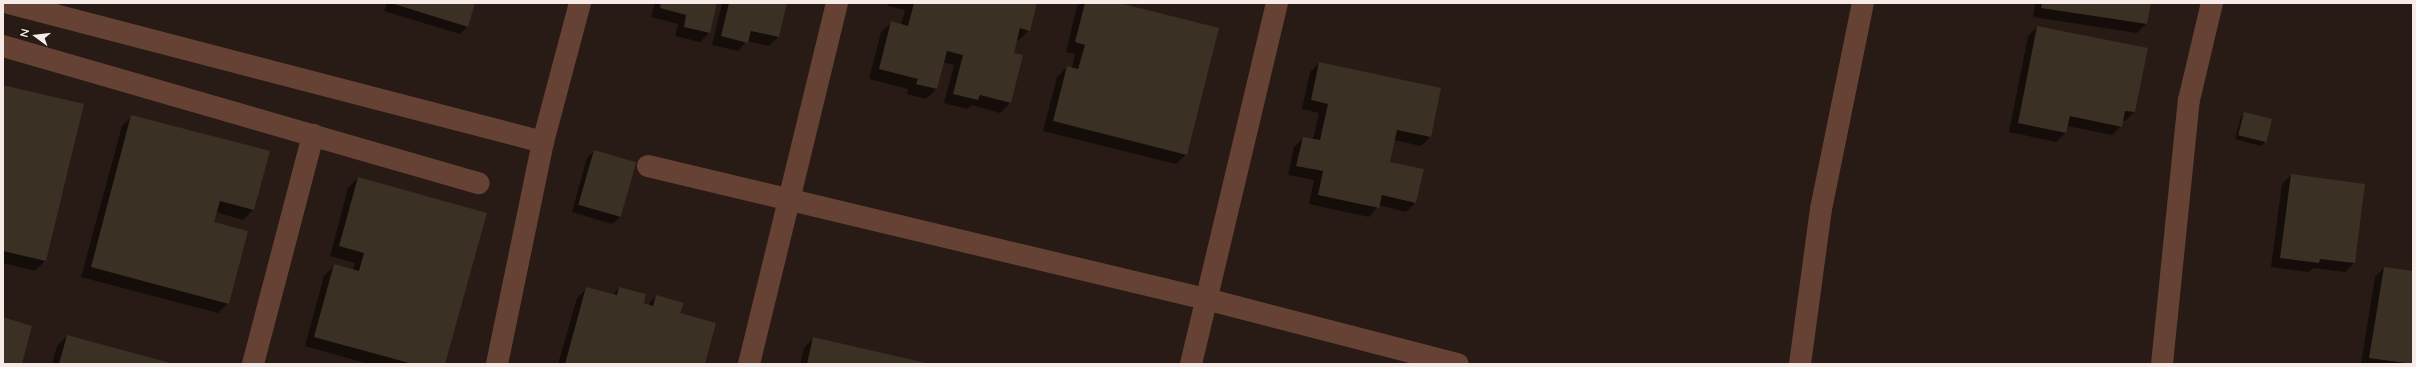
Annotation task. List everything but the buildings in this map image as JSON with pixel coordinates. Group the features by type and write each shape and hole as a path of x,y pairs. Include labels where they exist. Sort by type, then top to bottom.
{"street":[{"path":"9,3 543,142"},
{"path":"497,364 543,142 580,3"},
{"path":"750,364 837,3"},
{"path":"1190,364 1276,3"},
{"path":"1800,364 1821,209 1863,3"},
{"path":"2162,364 2189,100 2212,3"},
{"path":"3,46 479,183"},
{"path":"253,364 313,135"},
{"path":"648,166 1206,299 1458,364"}]}
